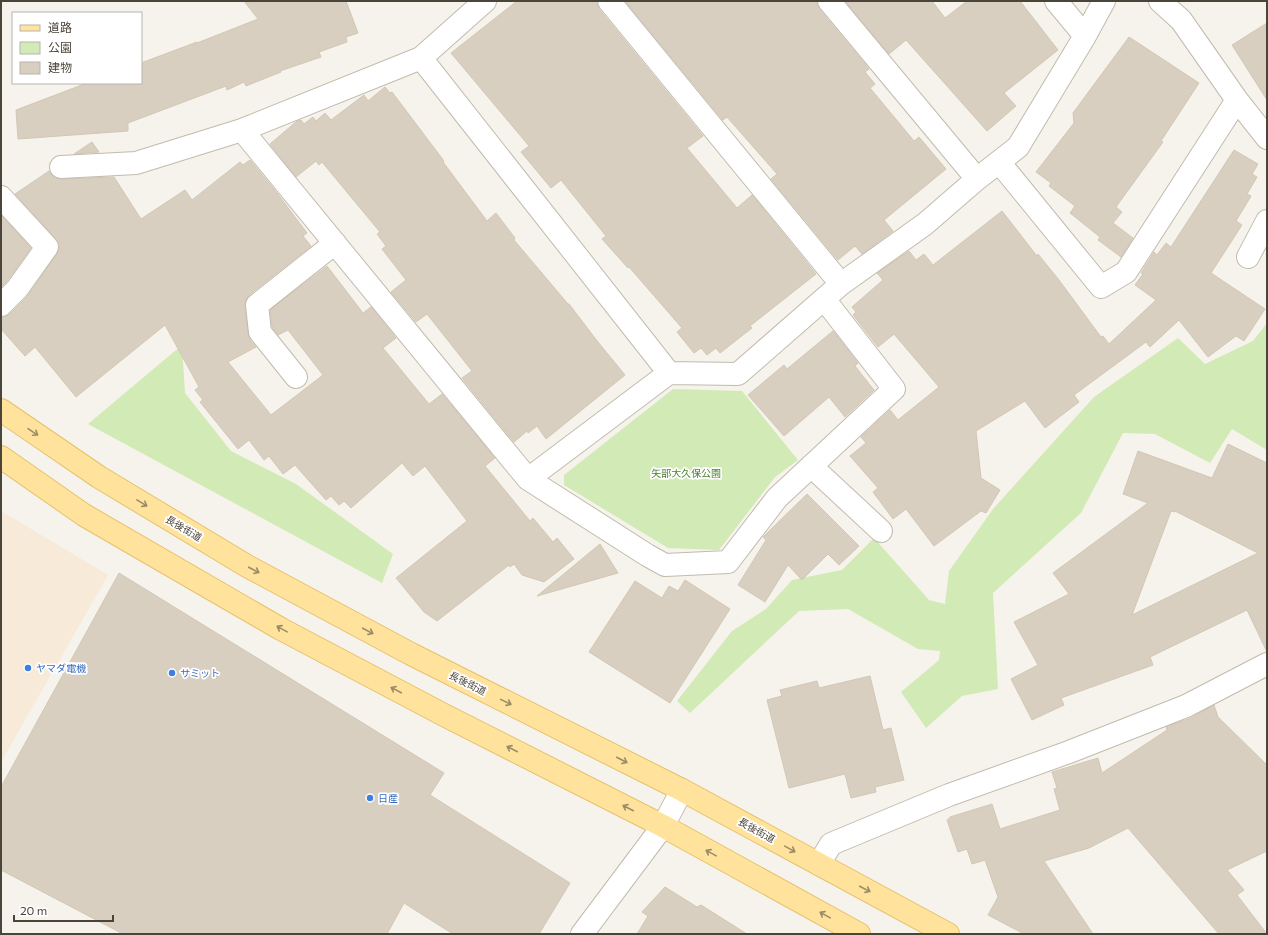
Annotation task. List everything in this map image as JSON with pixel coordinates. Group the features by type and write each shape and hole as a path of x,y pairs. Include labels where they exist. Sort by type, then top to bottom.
{"main road":[{"name":"長後街道","path":"1,410 99,477 247,566 424,661 682,790 943,933"},
{"path":"1,458 84,515 281,628 444,715 663,826 859,934"}],"street":[{"path":"60,167 136,163 242,130 421,58 485,1"},
{"path":"609,1 841,284"},
{"path":"829,1 977,179"},
{"path":"1056,1 1085,36"},
{"path":"528,479 670,373 738,374 841,284 925,224 977,179 1018,147 1085,36 1104,1"},
{"path":"1160,1 1181,20 1236,100 1267,138"},
{"path":"421,58 670,373"},
{"path":"999,162 1101,287 1126,272 1236,100"},
{"path":"242,130 528,479 665,565 728,562 777,498 894,389 824,299"},
{"path":"1,197 47,247 17,289 1,305"},
{"path":"1248,258 1267,221"},
{"path":"296,378 260,332 257,305 335,243"},
{"path":"811,466 881,530"},
{"path":"819,864 831,844 949,795 1069,752 1186,706 1267,664"},
{"path":"582,934 663,826 682,790"}],"shaded area":[{"name":"ヤマダ電機","path":"1,511 108,575 1,762"}],"green space":[{"path":"1267,323 1267,450 1232,429 1210,463 1155,434 1123,433 1081,513 993,593 998,689 962,696 926,728 901,692 939,660 940,651 918,649 848,609 799,611 690,713 677,701 732,631 766,609 792,580 842,570 874,538 929,600 945,604 949,571 993,509 1094,397 1178,338 1205,364 1253,341"},
{"path":"182,345 185,393 231,451 296,484 393,554 382,583 88,424"},
{"name":"矢部大久保公園","path":"673,389 742,391 798,460 775,477 719,550 668,548 564,485 564,475"}],"building":[{"path":"244,1 346,1 358,33 346,37 347,42 319,52 321,57 280,71 281,72 246,86 244,82 227,90 226,86 128,123 128,131 18,139 16,110 84,84 142,84 142,63 258,19"},
{"path":"517,1 597,1 599,9 703,136 687,148 737,208 752,195 816,274 750,326 752,328 720,353 716,348 707,355 701,348 694,353 677,332 682,328 629,267 628,268 602,239 606,236 561,180 551,188 521,152 529,146 451,53"},
{"path":"625,1 817,1 819,9 869,69 865,72 875,84 870,88 914,141 919,137 946,169 884,220 893,231 862,254 855,246 838,260 771,179 777,174 727,117 723,120"},
{"path":"845,1 932,1 945,18 967,1 1020,1 1058,50 1004,93 1016,106 987,131 906,40 889,54"},
{"path":"1267,23 1267,100 1232,45"},
{"path":"1129,37 1199,83 1161,141 1163,142 1116,207 1122,212 1113,223 1133,238 1121,257 1098,240 1100,237 1070,213 1075,206 1049,186 1051,183 1036,172 1074,123 1073,113"},
{"path":"385,87 390,93 392,92 487,221 496,213 515,238 514,240 569,304 625,375 546,439 537,426 528,433 527,431 514,442 462,378 472,371 427,314 416,322 391,292 406,280 382,249 386,246 377,234 380,232 322,162 319,165 316,161 296,177 270,144 297,121 301,120 304,124 313,117 316,121 325,113 331,120 364,95 368,101"},
{"path":"92,142 99,152 74,154"},
{"path":"1234,150 1258,164 1252,174 1257,177 1247,194 1251,196 1236,221 1242,225 1211,273 1265,309 1244,341 1236,336 1208,357 1179,320 1150,347 1146,342 1074,395 1079,402 1045,428 1025,401 976,431 981,478 1000,490 986,513 981,511 934,546 906,509 893,519 873,492 878,488 850,456 866,443 861,437 890,410 898,420 939,387 894,334 878,347 853,315 856,312 852,307 883,280 877,273 909,251 916,260 924,254 933,265 1002,211 1037,256 1038,254 1059,280 1101,337 1103,336 1109,344 1156,300 1135,285 1143,274 1141,273 1154,252 1157,255 1166,243 1171,247"},
{"path":"250,160 307,233 303,236 311,246 249,295 245,306 248,333 250,340 256,347 228,362 271,415 323,375 288,330 278,335 272,327 270,310 327,266 363,313 371,307 396,338 383,348 429,404 442,394 495,458 485,466 530,521 533,518 553,542 557,538 574,559 544,582 522,575 514,564 510,567 509,565 437,621 424,612 396,578 467,521 425,466 413,476 402,463 351,508 344,501 339,505 331,496 326,500 295,465 283,474 269,456 264,460 249,440 238,449 200,402 203,400 195,390 199,387 165,325 76,397 35,347 25,356 1,329 1,317 5,317 10,314 26,298 59,249 59,243 56,239 15,194 49,171 55,178 61,179 114,177 141,219 185,190 192,200 240,162 243,165"},
{"path":"1,215 31,248 1,287"},
{"path":"833,331 858,363 855,366 874,390 845,417 829,397 784,436 748,395 784,365 787,369"},
{"path":"1228,444 1267,463 1267,652 1247,610 1150,657 1153,665 1061,698 1064,705 1032,720 1011,679 1038,665 1014,622 1069,594 1053,573 1148,503 1123,494 1138,451 1212,478","holes":["1171,511 1258,553 1132,615"]},
{"path":"807,494 859,546 839,565 828,554 802,580 788,565 765,602 738,585 766,540 763,537"},
{"path":"600,544 618,573 537,596"},
{"name":"サミット","path":"119,573 444,773 430,795 570,883 539,934 453,934 404,903 387,934 123,934 1,870 1,787"},
{"path":"685,580 730,609 670,703 589,652 635,581 662,598 669,586 678,591"},
{"path":"870,676 883,730 891,728 904,780 875,787 876,792 851,798 845,774 789,788 767,700 782,696 780,690 817,681 819,688"},
{"path":"1214,705 1218,717 1267,765 1267,851 1227,870 1244,890 1237,895 1267,934 1219,934 1128,828 1089,848 1044,861 1093,934 1024,934 988,915 998,897 985,860 972,864 967,849 958,852 947,820 950,817 992,804 1000,829 1060,810 1054,789 1057,788 1052,772 1098,758 1102,773 1167,730 1166,727 1191,718"},
{"path":"665,887 697,907 701,905 747,934 637,934 648,916 642,912"}],"place":[{"name":"ヤマダ電機","path":"28,668"},
{"name":"サミット","path":"172,673"},
{"name":"日産","path":"370,798"}]}
